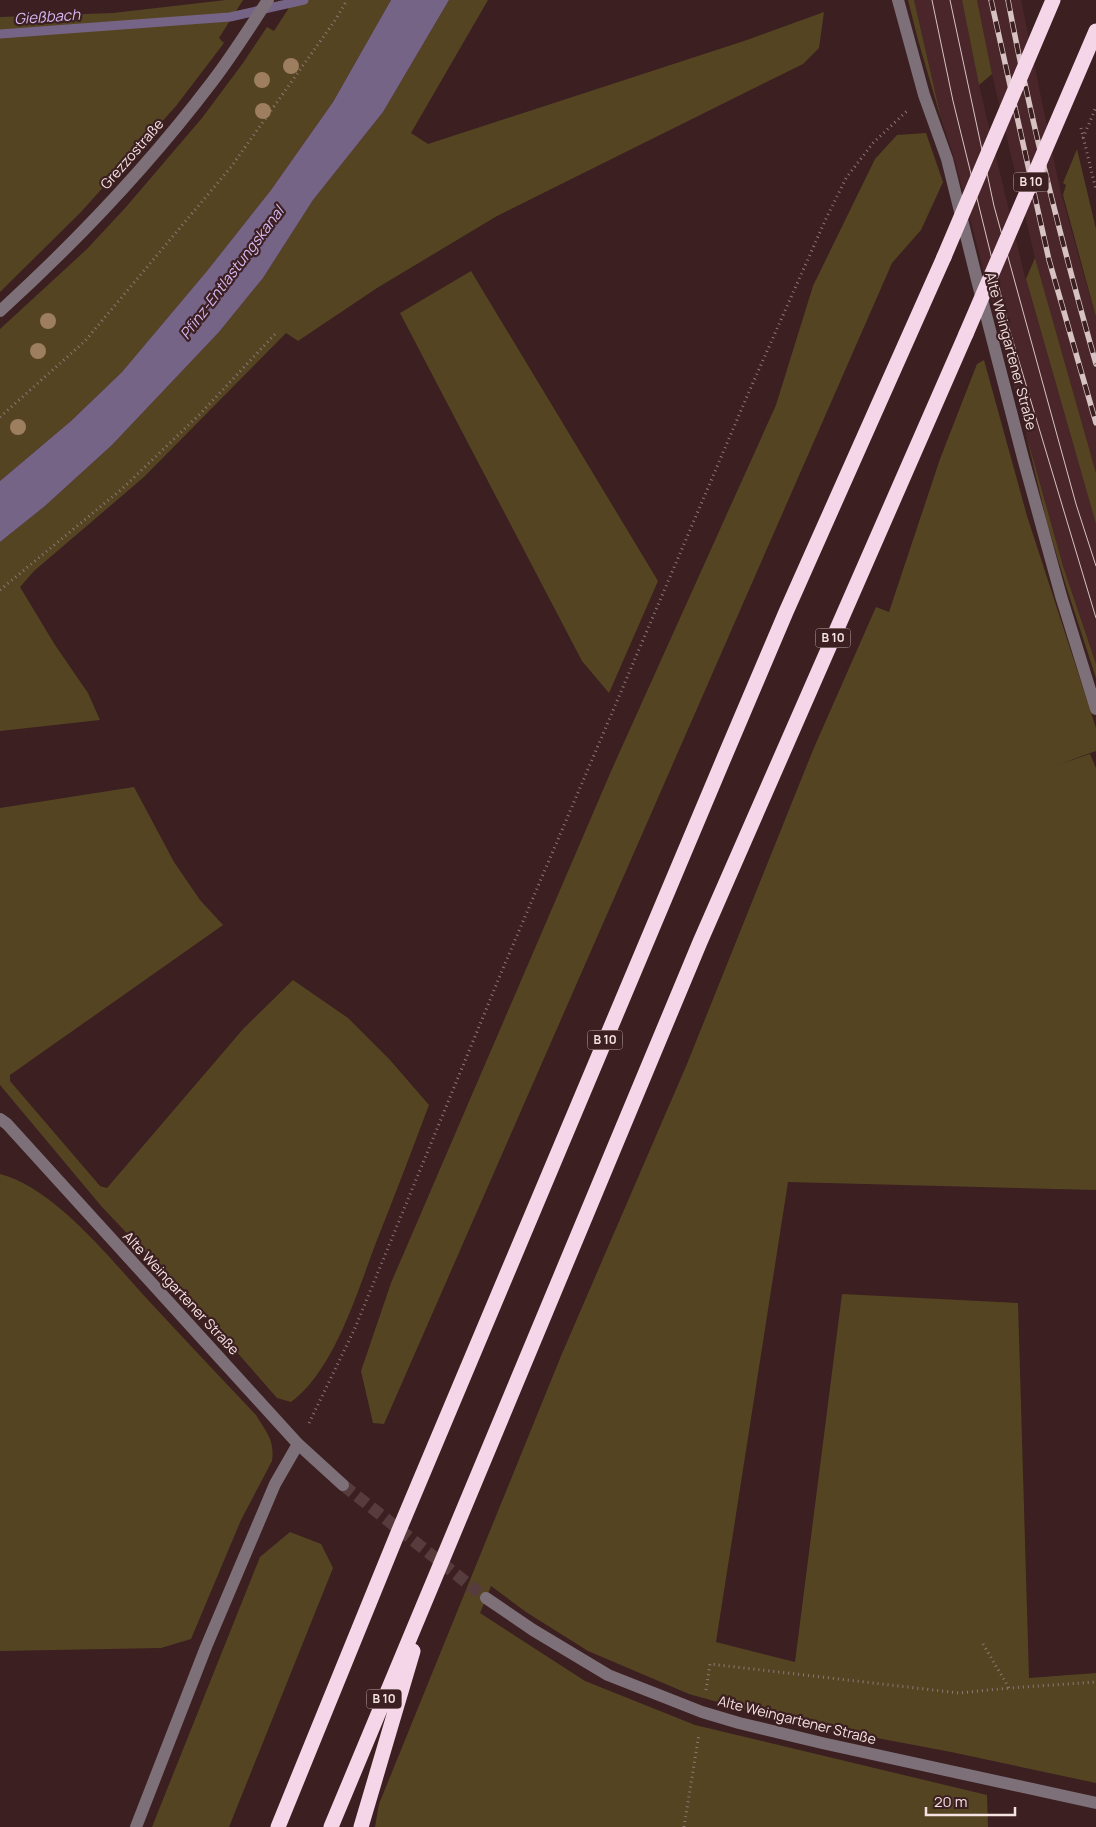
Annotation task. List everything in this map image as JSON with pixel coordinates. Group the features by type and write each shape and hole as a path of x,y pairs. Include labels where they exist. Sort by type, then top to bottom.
{"highway":[{"name":"B 10","path":"278,1827 397,1535 716,776 786,612 944,257 1053,0"},
{"name":"B 10","path":"331,1827 738,850 966,334 1096,31"},
{"path":"361,1827 437,1570"}],"street":[{"name":"Grezzostraße","path":"0,311 89,227 163,143 213,81 268,0"},
{"name":"Alte Weingartener Straße","path":"898,0 924,95 948,159 1023,458 1061,596 1096,708"},
{"name":"Alte Weingartener Straße","path":"0,1119 7,1124 298,1444 343,1485"},
{"path":"136,1827 206,1647 275,1484 298,1444"},
{"name":"Alte Weingartener Straße","path":"486,1598 533,1630 608,1675 702,1712 803,1738 1096,1803"}],"path":[{"path":"0,417 85,341 231,166 336,19 347,0"},
{"path":"298,1444 355,1328 504,966 748,394 824,223 846,178 873,143 924,95"},
{"path":"1083,138 1096,107"},
{"path":"0,590 123,488 200,414 277,332"},
{"path":"983,1644 1009,1688"},
{"path":"684,1827 710,1664 959,1693 1096,1682"}],"shaded area":[{"path":"226,0 243,0 219,38 224,43 176,106 81,212 0,292 0,17 113,13"},
{"path":"294,0 391,0 333,102 271,190 207,271 122,372 71,421 0,481 0,329 87,249 126,207 202,118 267,27 274,31"},
{"path":"449,0 488,0 411,133 428,144 747,40 824,12 819,48 803,64 497,216 377,288 298,341 286,333 144,477 34,571 20,587 55,645 88,693 100,720 0,731 0,542 45,506 112,445 219,332 263,278 313,200 383,112"},
{"path":"908,0 914,0 942,122 918,40"},
{"path":"914,0 962,0 979,85 1025,277 1096,524 1096,664 1063,566 1033,459 953,154 942,122"},
{"path":"962,0 977,0 992,74 979,85"},
{"path":"977,0 1021,0 1060,189 1096,318 1096,473 1035,258 992,74"},
{"path":"926,133 943,182 921,230 892,263 384,1424 373,1423 361,1371 391,1283 612,769 776,405 813,286 875,159 897,135"},
{"path":"1077,149 1096,229 1096,317 1063,195 1066,185 1063,183"},
{"path":"1035,258 1096,473 1096,524 1026,279"},
{"path":"471,271 658,581 609,693 582,661 400,313"},
{"path":"984,360 1027,516 1096,728 1096,751 1057,765 1090,754 1096,768 1096,1190 788,1182 716,1642 795,1662 842,1294 1018,1303 1029,1678 1096,1673 1096,1783 951,1752 782,1720 689,1694 588,1651 526,1612 491,1586 480,1613 585,1681 695,1725 987,1795 988,1827 375,1827 379,1804 561,1356 687,1064 813,750 876,607 889,612 940,459 977,364"},
{"path":"1025,430 1063,566 1096,664 1096,678 1047,523"},
{"path":"134,787 174,862 200,900 223,925 10,1075 10,1081 100,1186 107,1188 244,1028 293,980 348,1018 390,1060 429,1105 353,1304 333,1350 307,1388 291,1402 277,1398 199,1309 102,1207 0,1085 0,808"},
{"path":"0,1174 21,1182 41,1194 81,1227 256,1415 269,1436 273,1454 272,1461 241,1520 191,1639 161,1648 0,1651"},
{"path":"290,1532 321,1544 333,1568 229,1827 152,1827 260,1557"}],"water":[{"name":"Pfinz-Entlastungskanal","path":"391,0 449,0 383,112 313,200 263,278 219,332 112,445 45,506 0,542 0,481 71,421 122,372 207,271 271,190 333,102"}],"waterway":[{"name":"Gießbach","path":"0,34 230,17 304,0"}],"tunnel":[{"path":"343,1485 486,1598"}],"tram line":[{"path":"932,0 953,101 1009,328 1096,618"},
{"path":"950,0 994,206 1076,504 1096,566"}],"railway":[{"path":"991,0 1049,260 1096,423"},
{"path":"1008,0 1048,183 1096,364"}]}
